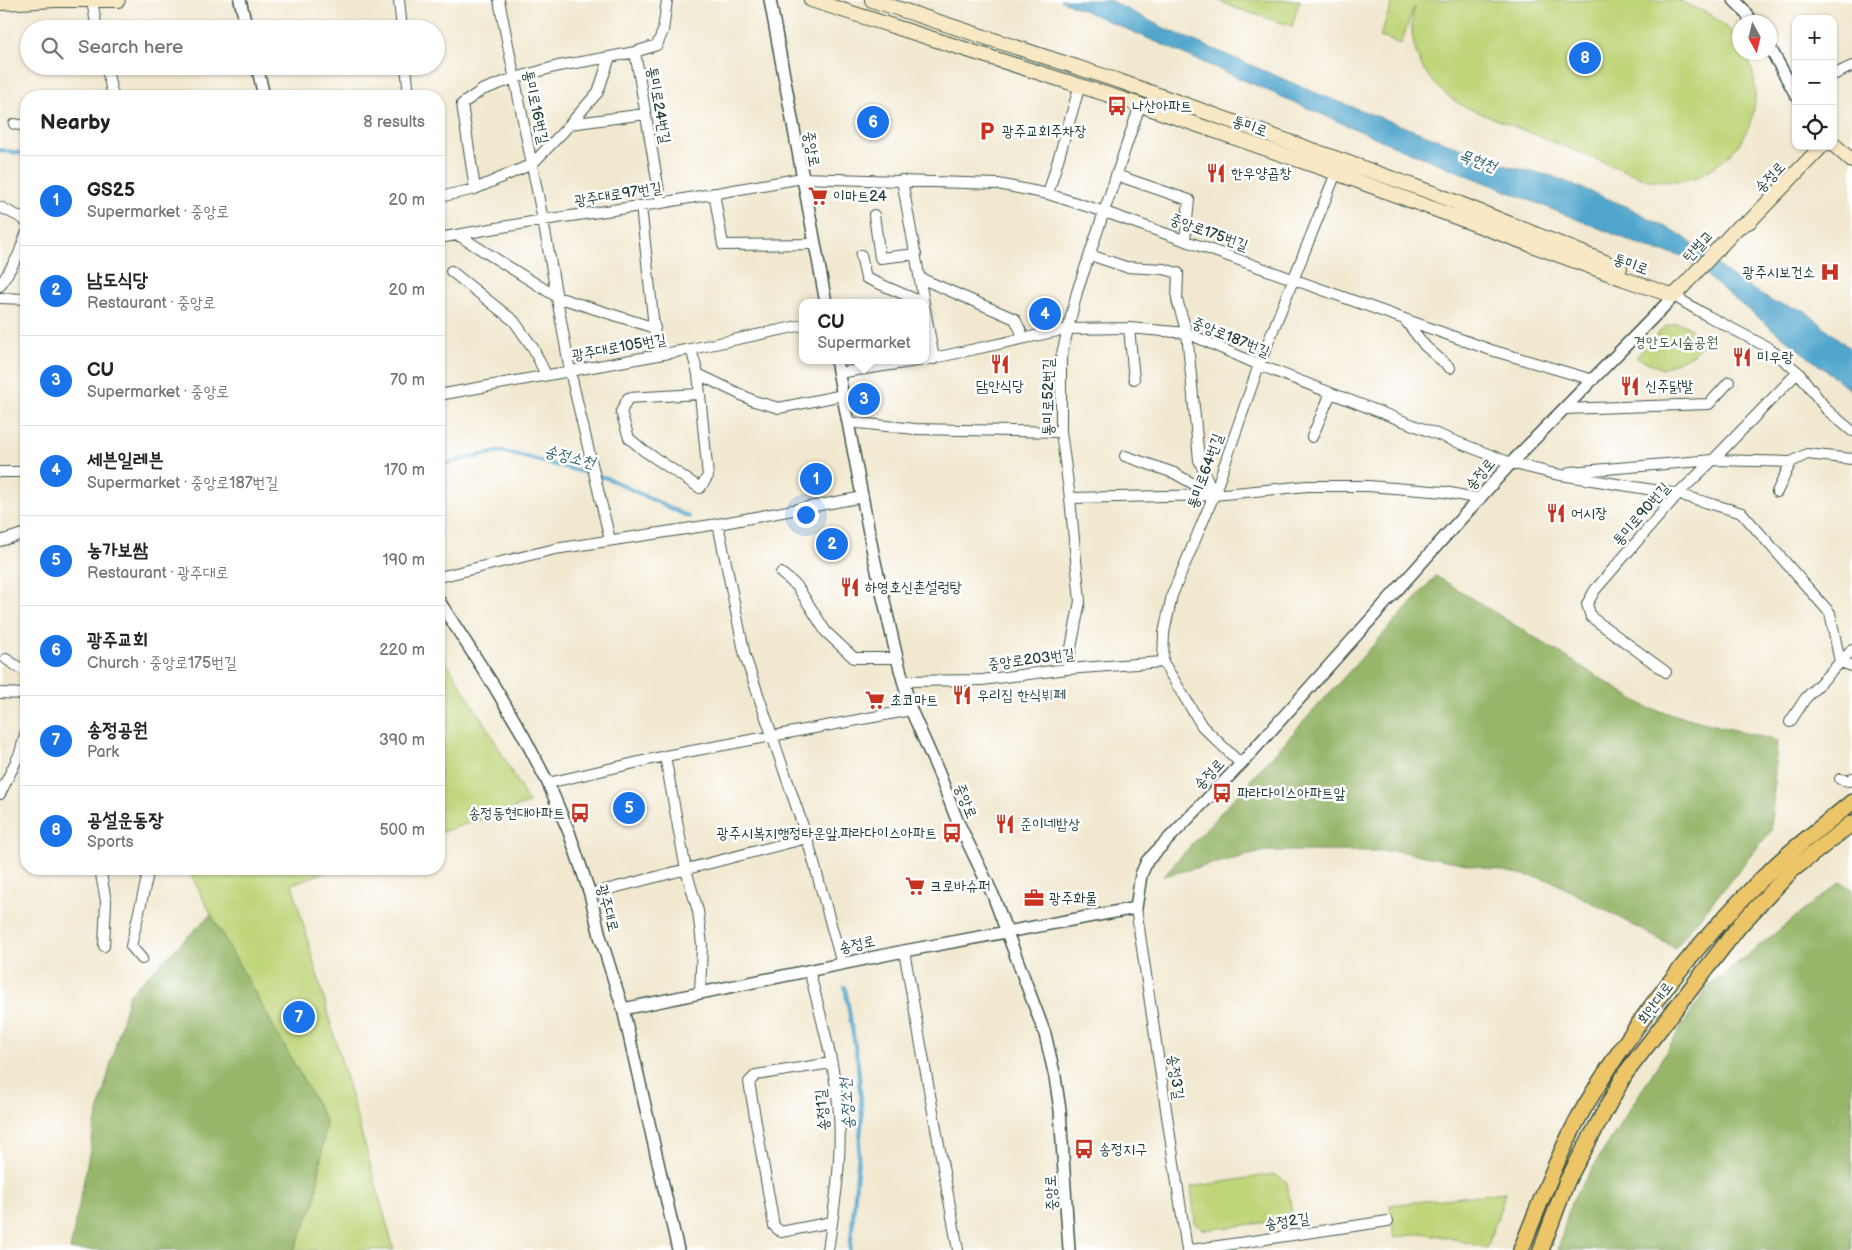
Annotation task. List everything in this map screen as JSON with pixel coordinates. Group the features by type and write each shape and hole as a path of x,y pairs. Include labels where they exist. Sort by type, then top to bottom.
{"main road":[{"path":"0,3 56,0 118,0"},
{"name":"통미로","path":"811,0 1140,105 1677,292"},
{"name":"통미로","path":"872,0 1119,81 1433,193 1677,292"},
{"path":"1837,147 1852,160"},
{"path":"1738,227 1740,219 1805,150"},
{"name":"송정로","path":"1738,227 1750,221 1818,150"},
{"name":"탄벌교","path":"1677,292 1738,227"},
{"name":"회안대로","path":"1521,1250 1549,1182 1584,1109 1648,1010 1706,940 1777,864 1852,802"},
{"name":"회안대로","path":"1541,1250 1567,1181 1625,1074 1740,925 1791,871 1852,823"}],"street":[{"path":"240,0 245,20"},
{"path":"399,0 401,20"},
{"name":"통미로16번길","path":"499,0 543,220 570,371 610,540"},
{"name":"통미로24번길","path":"661,203 635,52 657,45 663,31 667,0"},
{"name":"중앙로","path":"770,0 825,299"},
{"path":"1734,0 1744,4"},
{"path":"92,1 95,20"},
{"path":"475,189 462,104 482,90 515,78 558,66 635,52"},
{"path":"445,196 475,189 532,164 598,92 610,58"},
{"path":"1777,60 1792,87"},
{"path":"1837,73 1852,66"},
{"path":"108,75 112,90"},
{"path":"259,75 263,90"},
{"path":"407,75 408,90"},
{"path":"1048,194 1080,85"},
{"name":"통미로52번길","path":"1067,669 1080,601 1070,498 1061,432 1061,358 1067,329 1090,255 1140,105"},
{"path":"570,124 646,114"},
{"path":"14,124 20,125"},
{"name":"통미로64번길","path":"1163,662 1164,633 1172,595 1214,495 1259,365 1336,173"},
{"path":"1116,174 1189,200 1185,240"},
{"name":"중앙로175번길","path":"802,178 998,184 1048,194 1185,240 1491,350 1593,380"},
{"name":"광주대로97번길","path":"445,237 543,220 661,203 802,178"},
{"path":"902,180 923,299"},
{"path":"714,193 723,245 815,244"},
{"path":"640,206 657,355"},
{"path":"0,208 20,217"},
{"path":"874,215 880,258 916,254"},
{"path":"458,235 557,297 655,328"},
{"path":"0,286 20,250"},
{"path":"861,255 866,278 915,299"},
{"path":"1090,255 1126,267 1164,269 1178,273 1178,300 1187,334 1199,460 1214,495"},
{"path":"451,271 514,321 533,348 546,376"},
{"path":"920,278 1015,319 1024,338"},
{"name":"통미로","path":"1677,292 1706,315 1769,348 1798,372 1827,410 1852,431"},
{"name":"송정로","path":"623,1009 904,951 1136,908 1141,875 1147,860 1241,764 1512,463 1677,292"},
{"path":"0,298 20,299"},
{"path":"1405,319 1425,346 1450,368"},
{"name":"광주대로105번길","path":"445,394 692,349 799,326"},
{"path":"1129,328 1134,379"},
{"name":"중앙로187번길","path":"929,360 1067,329 1129,328 1187,334 1259,365 1512,463 1555,474"},
{"path":"692,349 698,374 708,476 700,488 643,450 629,438 621,412 628,398 699,394"},
{"name":"중앙로","path":"837,364 896,658 911,710 938,770 957,820 993,895 1045,1034 1055,1078 1063,1143 1069,1250"},
{"name":"중앙로187번길","path":"838,372 897,364"},
{"name":"통미로90번길","path":"1666,672 1591,617 1587,604 1595,590 1678,494 1798,372"},
{"path":"698,374 754,401 779,408 843,395"},
{"path":"1564,409 1709,404 1728,382"},
{"path":"1312,437 1331,393"},
{"path":"848,422 915,429 1061,432"},
{"path":"1555,474 1713,460 1791,462 1807,454 1852,460"},
{"path":"1125,456 1174,473 1214,495"},
{"path":"1777,492 1791,462"},
{"path":"0,472 20,472"},
{"path":"1555,474 1678,494 1742,513 1830,613 1840,662"},
{"path":"1070,498 1214,495 1307,486 1359,486 1445,492 1480,499"},
{"path":"445,576 555,550 718,524 862,497"},
{"path":"718,524 745,656 807,838 842,964"},
{"path":"0,541 20,535"},
{"path":"781,573 797,586 826,632 854,658 896,658"},
{"name":"광주대로","path":"445,610 494,686 548,783 569,832 590,894 600,936 623,1009 678,1250"},
{"path":"1790,722 1805,699 1852,650"},
{"path":"6,659 20,668"},
{"path":"1163,662 1202,726 1241,764"},
{"name":"중앙로203번길","path":"903,681 982,680 1067,669 1163,662"},
{"path":"1840,662 1852,666"},
{"path":"0,693 20,694"},
{"path":"548,783 665,756 911,710"},
{"path":"665,756 686,870 698,911 702,945 700,993"},
{"path":"0,794 20,758"},
{"path":"1840,779 1848,780 1852,778"},
{"path":"590,894 807,838"},
{"path":"101,875 106,901 104,946"},
{"path":"142,959 130,946 147,875"},
{"name":"송정3길","path":"1136,908 1189,1250"},
{"path":"904,951 958,1250"},
{"name":"송정1길","path":"809,970 826,1035 839,1114 836,1200 828,1250"},
{"path":"831,1063 756,1075 749,1082 774,1226 781,1232 832,1222"},
{"name":"송정2길","path":"1189,1250 1388,1221"}],"green space":[{"path":"1218,0 1300,0 1292,26 1232,7"},
{"path":"1393,0 1677,0 1710,14 1732,32 1732,60 1748,60 1752,70 1755,102 1752,118 1746,133 1737,147 1711,169 1688,179 1671,181 1648,180 1463,106 1450,97 1438,87 1421,65 1413,38 1414,7 1401,44 1380,37"},
{"name":"경안도시숲공원","path":"1676,323 1685,325 1705,340 1694,354 1662,369 1636,357 1663,328"},
{"path":"1436,576 1648,708 1777,741 1771,831 1675,948 1550,880 1399,851 1266,851 1163,876"},
{"path":"445,660 489,731 529,803 445,831"},
{"path":"191,875 318,875 292,884 394,1250 294,1250 315,1202 326,1121"},
{"path":"1840,882 1852,889 1852,1250 1558,1250 1571,1202 1707,987"},
{"path":"211,914 326,1121 315,1202 294,1250 70,1250 95,1124 129,994"},
{"path":"1274,1174 1287,1182 1293,1219 1204,1230 1195,1223 1191,1187"},
{"path":"1506,1192 1487,1248 1422,1233 1394,1238 1390,1205"}],"water":[{"name":"목현천","path":"1060,0 1109,0 1164,28 1316,93 1510,167 1552,176 1628,207 1684,237 1732,277 1775,303 1804,310 1852,350 1852,391 1733,298 1684,256 1653,250 1390,144"}],"waterway":[{"name":"송정소천","path":"0,150 20,153"},
{"name":"송정소천","path":"445,464 501,451 607,478 689,517"},
{"name":"송정소천","path":"845,987 858,1064 862,1116 850,1250"}],"place":[{"name":"공설운동장","path":"1585,58"},
{"name":"나산아파트","path":"1117,106"},
{"name":"광주교회","path":"873,122"},
{"name":"광주교회주차장","path":"987,131"},
{"name":"한우양곱창","path":"1216,173"},
{"name":"이마트24","path":"818,196"},
{"name":"광주시보건소","path":"1830,272"},
{"name":"세븐일레븐","path":"1045,314"},
{"name":"미우랑","path":"1742,357"},
{"name":"담안식당","path":"1000,364"},
{"name":"신주닭발","path":"1630,386"},
{"name":"CU","path":"864,399"},
{"name":"GS25","path":"816,479"},
{"name":"어시장","path":"1556,513"},
{"name":"남도식당","path":"832,544"},
{"name":"하영호신촌설렁탕","path":"850,587"},
{"name":"우리집 한식뷔페","path":"962,695"},
{"name":"초코마트","path":"875,700"},
{"name":"파라다이스아파트앞","path":"1222,793"},
{"name":"농가보쌈","path":"629,808"},
{"name":"송정동현대아파트","path":"580,813"},
{"name":"준이네밥상","path":"1005,824"},
{"name":"광주시복지행정타운앞.파라다이스아파트","path":"952,833"},
{"name":"크로바슈퍼","path":"915,886"},
{"name":"광주화물","path":"1034,898"},
{"name":"송정공원","path":"299,1017"},
{"name":"송정지구","path":"1084,1149"}]}
